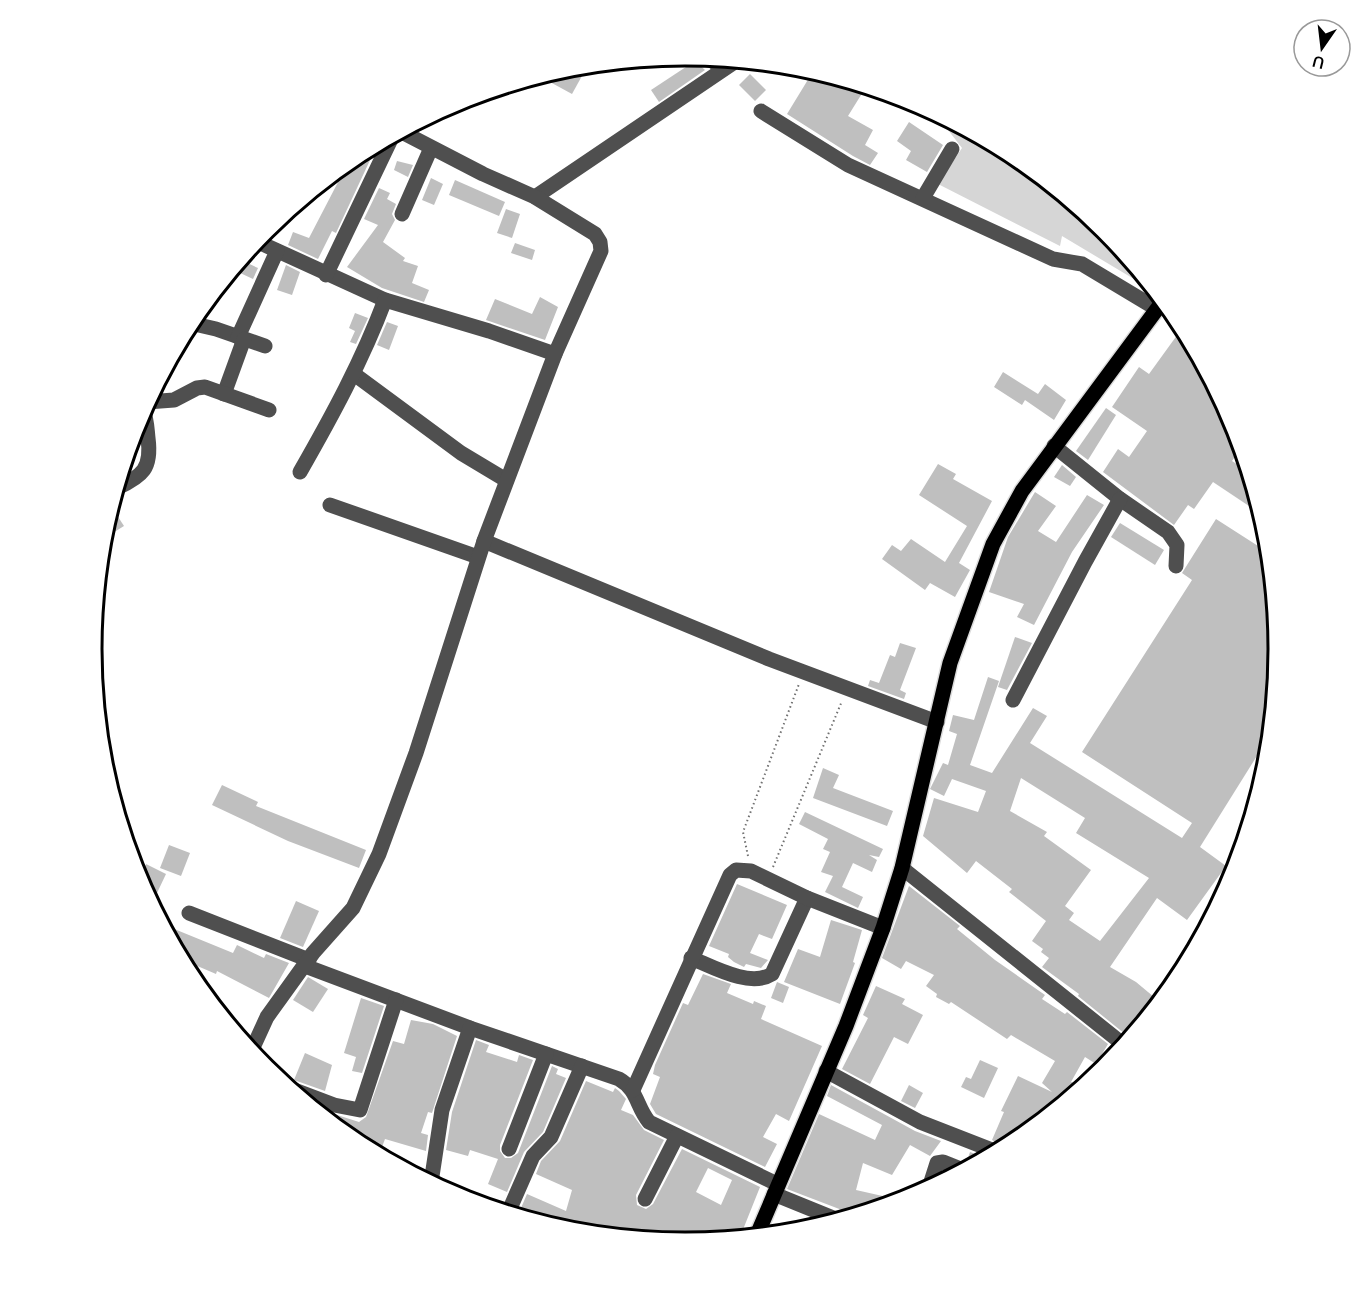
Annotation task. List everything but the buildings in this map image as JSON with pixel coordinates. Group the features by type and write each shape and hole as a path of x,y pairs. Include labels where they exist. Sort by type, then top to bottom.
{"main road":[{"path":"760,1227 883,928 902,868 950,663 993,544 1022,491 1158,308"}],"street":[{"path":"535,197 726,67"},
{"path":"761,111 848,165 1053,259 1082,264 1153,301"},
{"path":"256,1042 267,1017 307,963 353,908 379,854 416,753 483,541 555,354 601,251 600,242 595,234 535,197 409,136"},
{"path":"402,214 431,148"},
{"path":"326,275 387,149"},
{"path":"923,198 952,149"},
{"path":"265,245 385,300 489,331 555,354"},
{"path":"224,394 241,338 277,251"},
{"path":"300,472 368,346 385,300"},
{"path":"200,326 265,346"},
{"path":"354,374 461,453 506,480"},
{"path":"157,401 174,400 197,388 206,387 269,410"},
{"path":"126,484 134,480 147,467 150,454 146,427"},
{"path":"1054,446 1175,540 1176,566"},
{"path":"1013,700 1120,499"},
{"path":"330,505 478,557"},
{"path":"483,541 847,690 937,722"},
{"path":"902,868 1117,1040"},
{"path":"633,1090 730,875 739,869 751,871 807,898 883,928"},
{"path":"691,958 749,978 764,979 772,974 807,898"},
{"path":"189,913 396,1000 619,1079 633,1090 641,1113 649,1122 826,1214"},
{"path":"312,1097 334,1105 360,1110 396,1000"},
{"path":"432,1174 444,1101 470,1028"},
{"path":"509,1149 546,1054"},
{"path":"511,1205 533,1156 551,1137 582,1066"},
{"path":"826,1071 920,1122 986,1148"},
{"path":"645,1199 677,1136"},
{"path":"933,1177 938,1163 943,1162 954,1166"}],"path":[{"path":"751,871 743,832 804,671"},
{"path":"768,878 847,690"}],"shaded area":[{"path":"946,128 977,144 1040,186 1097,237 1136,280 1062,236 1060,246 938,184 962,148"}]}
